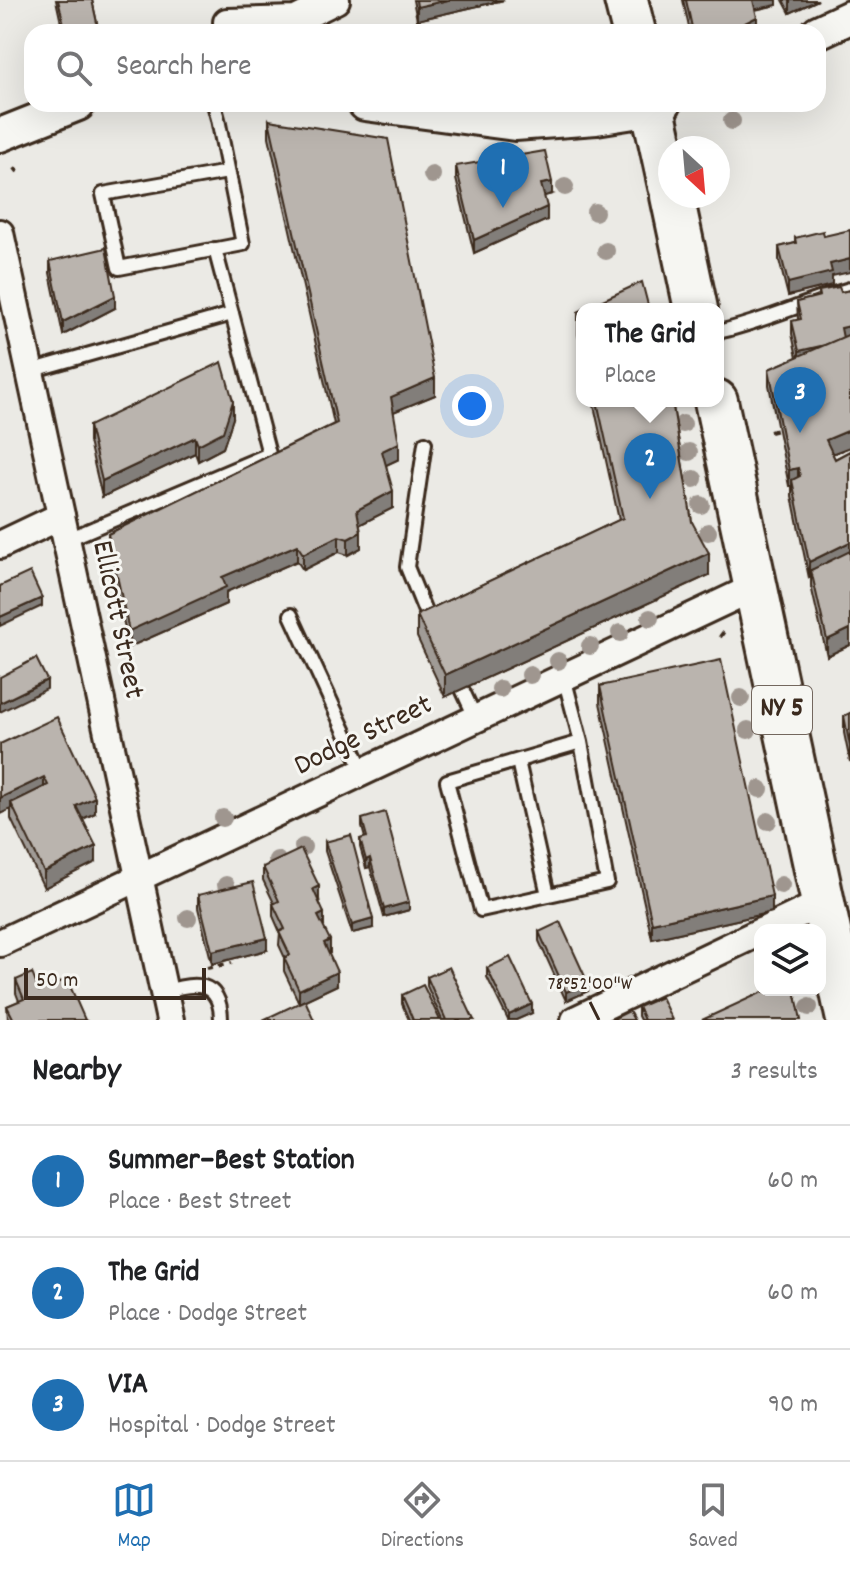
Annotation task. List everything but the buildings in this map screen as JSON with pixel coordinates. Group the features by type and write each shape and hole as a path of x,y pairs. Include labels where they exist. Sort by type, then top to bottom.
{"main road":[{"path":"626,0 632,24"},
{"path":"658,112 662,136"},
{"path":"675,208 695,303"},
{"name":"NY 5","path":"717,407 824,902 843,958 848,1020"}],"street":[{"path":"227,22 296,20 323,3"},
{"path":"826,28 850,17"},
{"path":"0,135 58,112"},
{"path":"425,112 515,124 610,112"},
{"name":"Ellicott Street","path":"0,233 170,1020"},
{"path":"0,545 64,528"},
{"name":"Dodge Street","path":"0,943 140,880 755,587"},
{"path":"778,924 824,902"},
{"path":"575,1020 754,935"}],"lane":[{"path":"216,112 243,244 119,268 103,194 228,172"},
{"path":"64,528 269,454 215,249"},
{"path":"724,331 754,324 791,306 850,289"},
{"path":"30,371 232,314"},
{"path":"425,443 407,567 433,629"},
{"path":"291,615 364,773"},
{"path":"564,677 581,742 607,882 481,910 447,781 581,742"},
{"path":"462,689 476,719"},
{"path":"518,761 548,895"},
{"path":"164,992 189,983 203,985 215,996 221,1020"}],"path":[{"path":"770,432 778,430"},
{"path":"720,637 725,630"}],"place":[{"name":"Summer–Best Station","path":"503,208"},
{"name":"VIA","path":"800,433"},
{"name":"The Grid","path":"650,499"}]}
